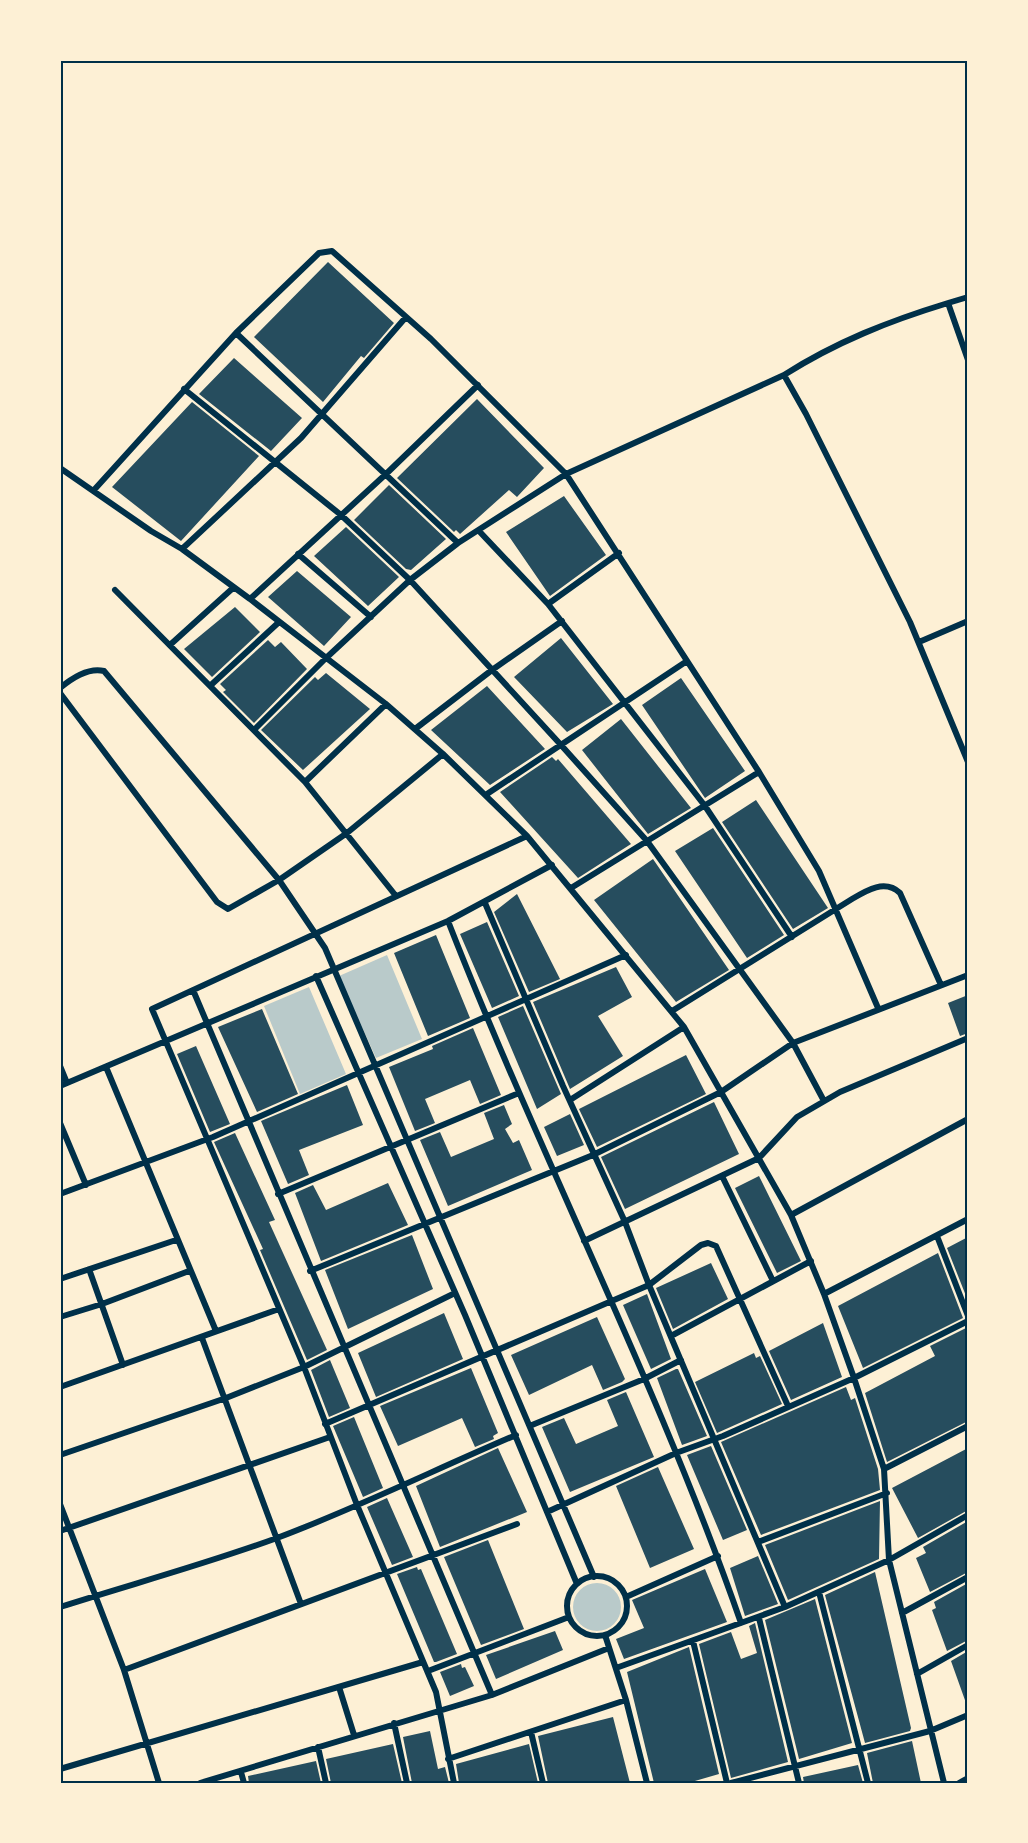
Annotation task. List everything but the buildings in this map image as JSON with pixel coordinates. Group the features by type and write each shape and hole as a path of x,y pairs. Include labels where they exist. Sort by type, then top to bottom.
{"street":[{"path":"93,490 236,333 319,253 324,250 332,251 340,256 478,385 566,474 759,772 819,871 837,908 878,1008"},
{"path":"255,729 325,659 410,580 458,543 566,474 784,375 830,347 872,328 968,297"},
{"path":"948,303 968,360"},
{"path":"182,549 274,464 323,414 406,317"},
{"path":"236,333 458,543"},
{"path":"784,375 806,414 919,642 968,762"},
{"path":"249,599 386,474 478,385"},
{"path":"184,389 274,464 341,515 410,580 561,745 647,841 793,1043 824,1101"},
{"path":"60,468 151,531 182,549 249,599 386,704 443,754 487,794 527,836 684,1027 791,1215 824,1294 854,1378 884,1469 889,1560 944,1783"},
{"path":"479,531 562,621 705,806 792,937"},
{"path":"548,604 619,553"},
{"path":"298,554 371,617"},
{"path":"171,644 233,588"},
{"path":"115,590 171,644 305,782 396,896"},
{"path":"415,729 492,670 562,621"},
{"path":"919,642 968,621"},
{"path":"211,685 278,623"},
{"path":"487,794 687,661"},
{"path":"60,688 82,674 96,670 104,671 279,880 316,933 377,1065 566,1504 594,1577"},
{"path":"60,693 220,905 228,909 234,908 279,880 347,833 443,754"},
{"path":"305,782 386,704"},
{"path":"571,888 759,772"},
{"path":"454,1783 441,1711 428,1671 357,1506 304,1367 164,1042 152,1009 527,836"},
{"path":"60,1086 448,921 552,865"},
{"path":"672,1011 837,908 874,888 886,886 896,889 941,985"},
{"path":"485,903 593,1155 625,1222 786,1607"},
{"path":"448,921 486,1017 676,1453 718,1556 741,1623"},
{"path":"60,1194 206,1139 626,955"},
{"path":"310,1271 593,1155 721,1092 793,1043 878,1008 968,975"},
{"path":"316,976 516,1435 577,1584"},
{"path":"193,990 310,1271 404,1482 492,1695"},
{"path":"570,1100 684,1027"},
{"path":"584,1241 759,1158 798,1117 824,1101 968,1038"},
{"path":"60,1066 67,1083"},
{"path":"106,1067 147,1163 176,1240 216,1331"},
{"path":"278,1194 519,1093"},
{"path":"791,1215 968,1119"},
{"path":"60,1123 86,1185"},
{"path":"722,1176 774,1281"},
{"path":"824,1294 968,1219"},
{"path":"937,1236 968,1316"},
{"path":"60,1279 176,1240"},
{"path":"325,1424 650,1285 702,1245 711,1243 719,1250 788,1406"},
{"path":"671,1336 811,1262"},
{"path":"89,1269 123,1365"},
{"path":"60,1317 102,1304 189,1271"},
{"path":"60,1455 225,1398 304,1367 454,1293"},
{"path":"60,1387 279,1309"},
{"path":"547,1512 676,1453 714,1439 854,1378 968,1321"},
{"path":"202,1338 301,1604"},
{"path":"532,1425 644,1379 681,1360"},
{"path":"884,1469 968,1426"},
{"path":"60,1607 276,1538 357,1506 404,1482 516,1435"},
{"path":"60,1531 330,1437"},
{"path":"758,1542 886,1493"},
{"path":"60,1503 124,1670 159,1783"},
{"path":"616,1668 786,1607 889,1560 968,1515"},
{"path":"124,1670 517,1524"},
{"path":"626,1596 718,1556"},
{"path":"594,1577 614,1581 626,1596 624,1620 612,1632 605,1635 584,1633 569,1617 568,1599 577,1584 594,1577"},
{"path":"902,1613 968,1577"},
{"path":"819,1592 868,1783"},
{"path":"428,1671 569,1617"},
{"path":"759,1618 799,1783"},
{"path":"605,1635 626,1700 647,1783"},
{"path":"693,1641 729,1783 930,1731 968,1714"},
{"path":"917,1674 968,1645"},
{"path":"200,1783 492,1695 609,1647"},
{"path":"60,1769 423,1662"},
{"path":"339,1687 354,1735"},
{"path":"448,1759 626,1700"},
{"path":"394,1723 407,1783"},
{"path":"531,1732 543,1783"},
{"path":"318,1747 326,1783"},
{"path":"241,1772 244,1783"},
{"path":"959,1783 968,1778"}],"shaded area":[{"path":"387,955 422,1039 376,1058 339,976"},
{"path":"309,987 346,1074 300,1094 264,1006"},
{"path":"592,1583 602,1583 617,1593 621,1607 620,1616 611,1627 602,1631 592,1631 577,1621 573,1612 573,1602 583,1587"}]}
